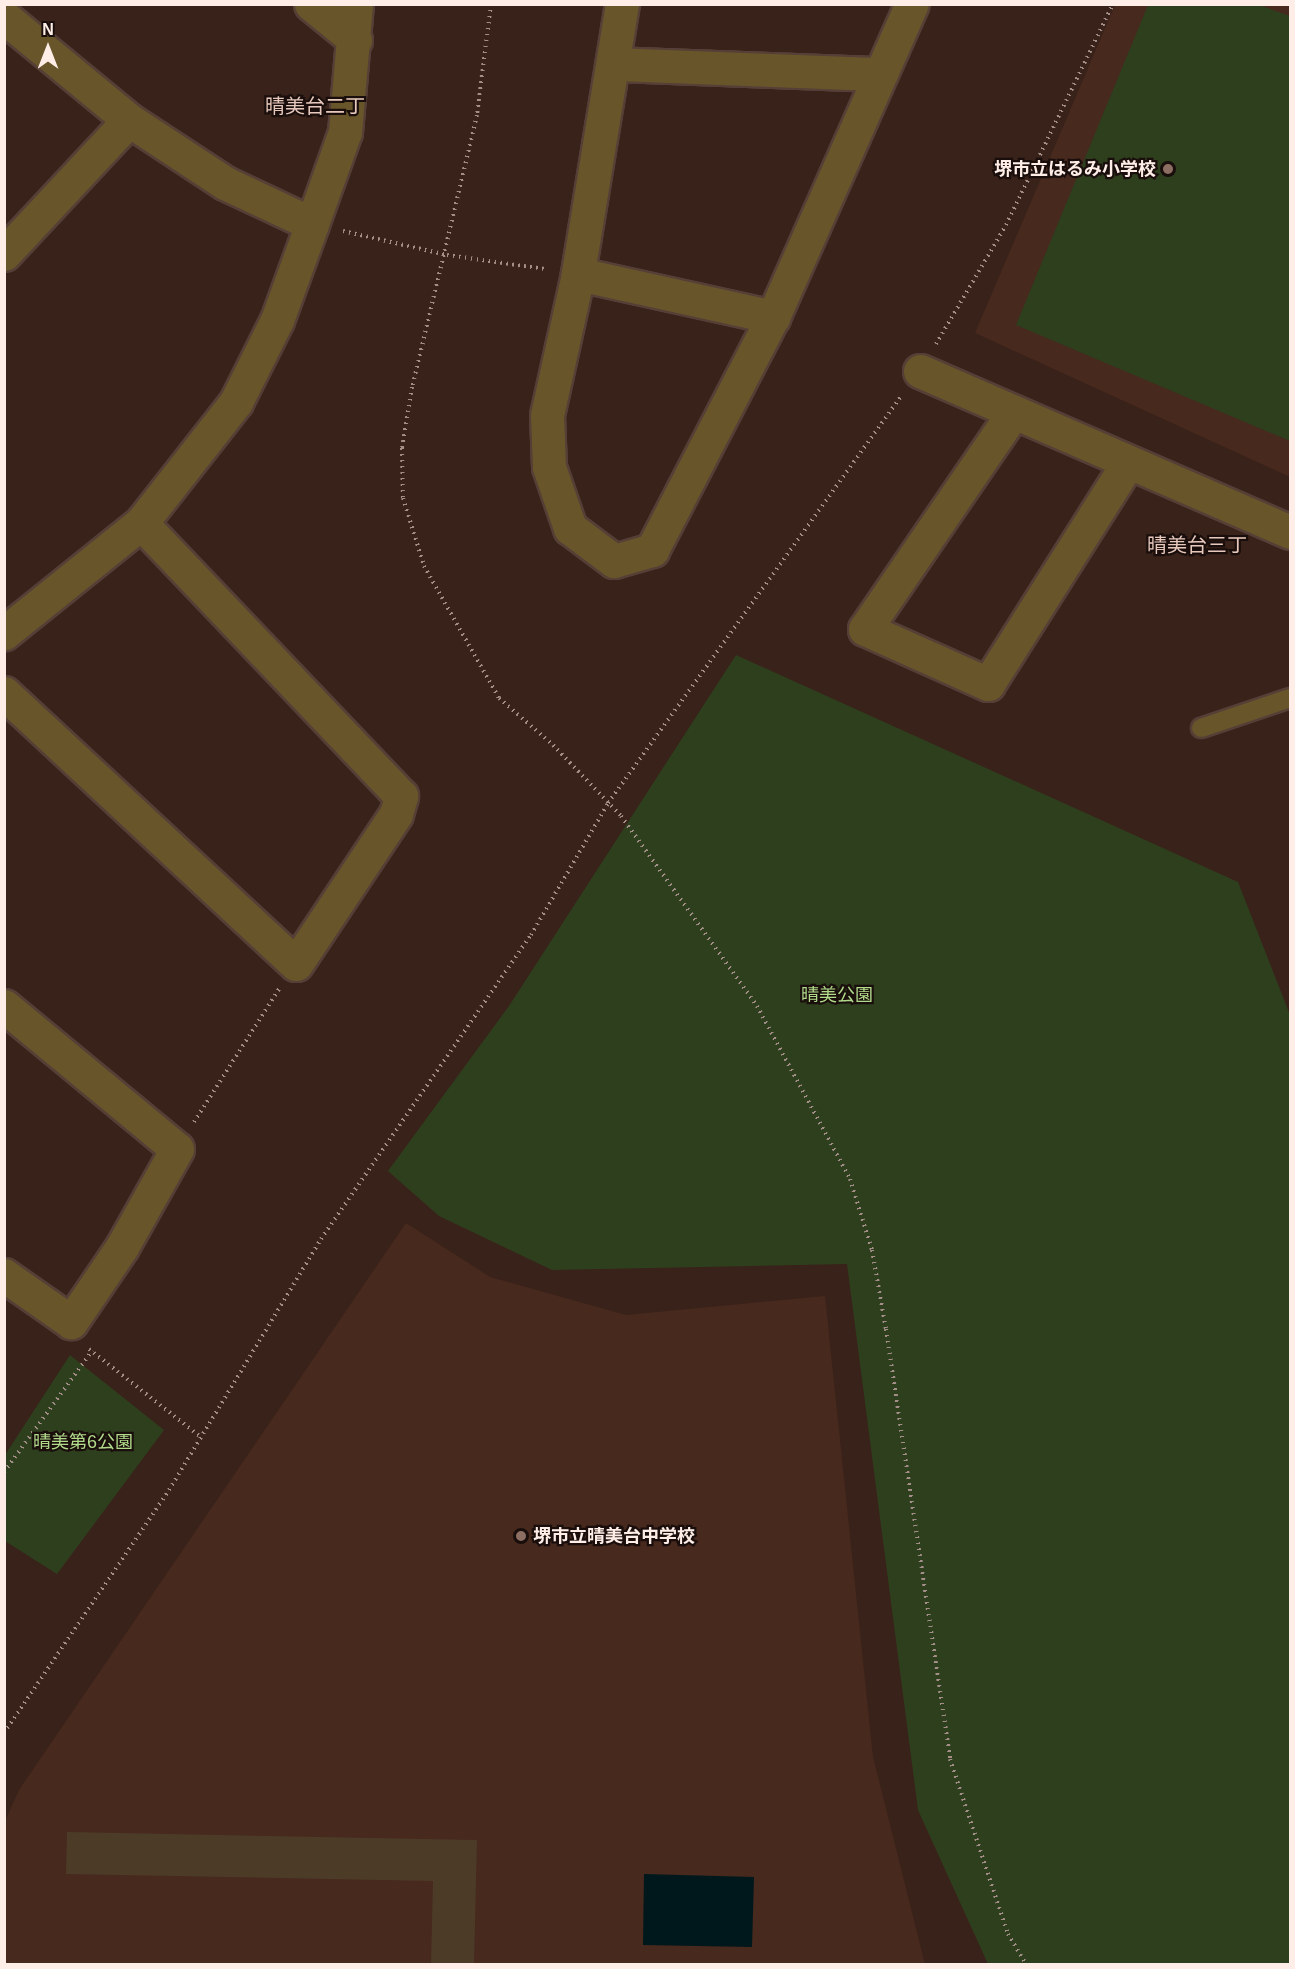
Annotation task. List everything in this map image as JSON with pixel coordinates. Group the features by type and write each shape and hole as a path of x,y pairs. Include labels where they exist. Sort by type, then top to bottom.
{"street":[{"path":"311,4 355,40"},
{"path":"4,633 141,523 236,402 278,320 345,132 355,40 356,4"},
{"path":"622,4 615,63 578,274 546,415 549,467 570,528 614,561 652,550 773,317 878,74 912,4"},
{"path":"4,16 129,120 225,183 312,224"},
{"path":"615,63 878,74"},
{"path":"4,254 129,120"},
{"path":"578,274 773,317"},
{"path":"920,371 1127,464 1290,532"},
{"path":"1013,413 865,629 988,684 1127,464"},
{"path":"4,693 296,964 396,814 401,796 141,523"},
{"path":"4,1006 177,1149 122,1247 71,1322 4,1275"}],"lane":[{"path":"1201,728 1290,698"}],"path":[{"path":"491,4 489,49 447,255 412,387 402,448 403,498 424,566 499,698 608,803 757,1006 850,1179 872,1250 886,1329 950,1759 1008,1934 1026,1965"},
{"path":"4,1733 201,1437 321,1239 531,935 608,803 920,371 1006,225 1113,4"},
{"path":"312,224 447,255 578,274"},
{"path":"177,1149 296,964"},
{"path":"71,1322 77,1339 201,1437"},
{"path":"4,1472 92,1352"}],"shaded area":[{"name":"堺市立はるみ小学校","path":"1115,5 1290,5 1290,477 975,333"},
{"name":"堺市立晴美台中学校","path":"406,1223 490,1277 626,1315 825,1296 873,1757 925,1964 5,1964 5,1821 19,1790"}],"green space":[{"name":"堺市立はるみ小学校","path":"1148,5 1259,5 1290,16 1290,441 1016,325"},
{"name":"晴美公園","path":"736,655 1238,882 1290,1015 1290,1964 988,1964 918,1810 847,1264 552,1270 439,1216 388,1171 509,1006"},
{"name":"晴美第6公園","path":"70,1355 164,1430 57,1574 5,1541 5,1455"}],"water":[{"path":"644,1874 754,1877 752,1947 643,1945"}],"building":[{"path":"67,1832 477,1840 474,1964 431,1964 433,1881 66,1874"}],"place":[{"name":"堺市立はるみ小学校","path":"1168,169"},
{"name":"堺市立晴美台中学校","path":"521,1536"}],"district":[{"name":"晴美台二丁","path":"315,106"},
{"name":"晴美台三丁","path":"1197,545"}]}
